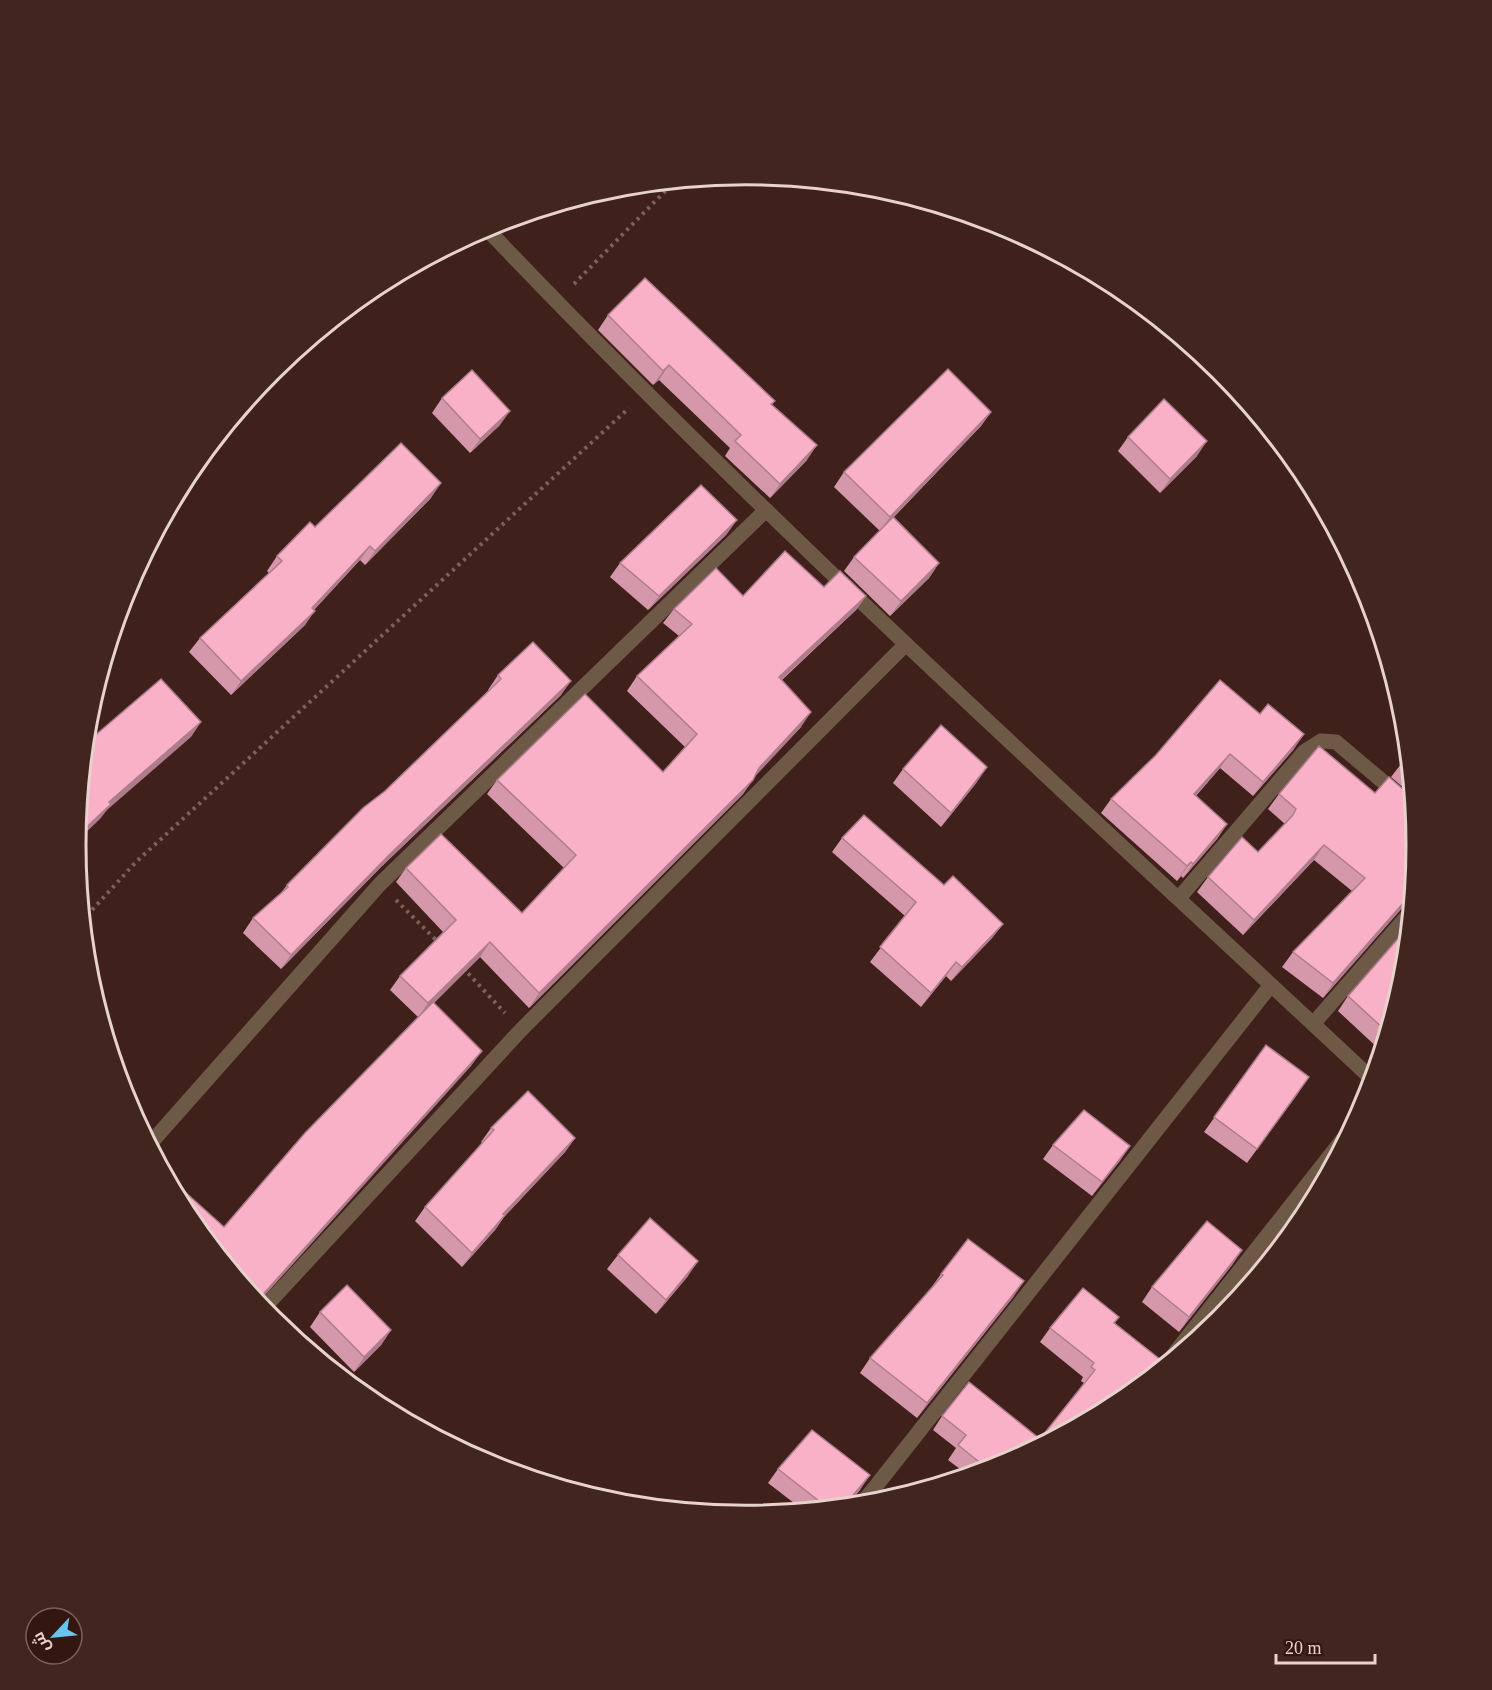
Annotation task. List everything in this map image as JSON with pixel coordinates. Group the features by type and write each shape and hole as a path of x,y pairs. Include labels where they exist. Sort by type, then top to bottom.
{"street":[{"path":"493,235 556,302 766,510 1365,1073"},
{"path":"155,1138 380,884 766,510"},
{"path":"270,1302 520,1030 906,644"},
{"path":"1179,898 1305,751 1321,741 1336,742 1405,802"},
{"path":"1313,1024 1402,922"},
{"path":"870,1494 1271,985"},
{"path":"1191,1333 1324,1163"}],"path":[{"path":"556,302 667,189"},
{"path":"89,913 136,862 647,392"},
{"path":"380,884 445,950"},
{"path":"462,966 520,1030"}],"building":[{"path":"645,278 775,401 771,404 817,445 780,484 735,441 741,435 669,365 663,371 608,315"},
{"path":"948,369 991,412 890,517 844,472"},
{"path":"472,370 510,411 480,439 442,398"},
{"path":"1164,399 1207,441 1170,479 1128,437"},
{"path":"401,443 441,483 375,551 370,546 312,608 315,611 241,681 200,638 282,561 277,556 310,522 315,527"},
{"path":"701,485 737,520 659,596 620,563"},
{"path":"893,517 939,563 901,601 854,557"},
{"path":"785,551 824,587 840,571 866,596 779,677 811,712 759,768 753,780 539,993 490,942 428,1003 400,976 456,920 406,868 441,834 522,913 576,855 497,780 585,694 663,772 697,734 637,676 692,624 674,609 716,568 743,596"},
{"path":"533,642 571,681 391,853 291,955 253,918 288,887 287,885 363,808 385,791 501,679 498,675"},
{"path":"161,679 201,722 109,802 111,804 86,827 95,736"},
{"path":"1220,680 1260,714 1268,704 1304,734 1263,782 1230,754 1194,794 1227,824 1193,864 1191,862 1187,866 1111,799 1156,755"},
{"path":"941,725 987,767 951,813 903,769"},
{"path":"1319,746 1375,793 1389,777 1404,790 1406,845 1404,903 1333,983 1293,952 1365,878 1324,845 1254,920 1208,877 1242,837 1258,852 1293,815 1296,809 1279,794"},
{"path":"864,815 944,885 953,876 1003,924 962,967 956,962 931,993 880,947 916,902 842,838"},
{"path":"1400,936 1394,974 1381,1026 1348,996"},
{"path":"433,1002 482,1051 263,1295 222,1247 184,1191 224,1227 305,1133"},
{"path":"1266,1045 1309,1077 1257,1149 1214,1117"},
{"path":"528,1091 575,1138 503,1214 505,1215 472,1253 425,1207 494,1130 491,1128"},
{"path":"1084,1110 1130,1146 1102,1182 1053,1145"},
{"path":"650,1218 698,1261 666,1300 618,1255"},
{"path":"1207,1221 1242,1250 1189,1317 1152,1287"},
{"path":"968,1239 1024,1281 927,1403 870,1358 943,1275 941,1274"},
{"path":"347,1285 391,1330 364,1357 320,1312"},
{"path":"1083,1288 1119,1317 1114,1323 1160,1359 1113,1394 1044,1434 1095,1370 1091,1367 1094,1363 1050,1328"},
{"path":"969,1382 1038,1437 979,1462 958,1445 966,1435 942,1416"},
{"path":"812,1430 870,1475 852,1497 819,1501 778,1469"}]}
